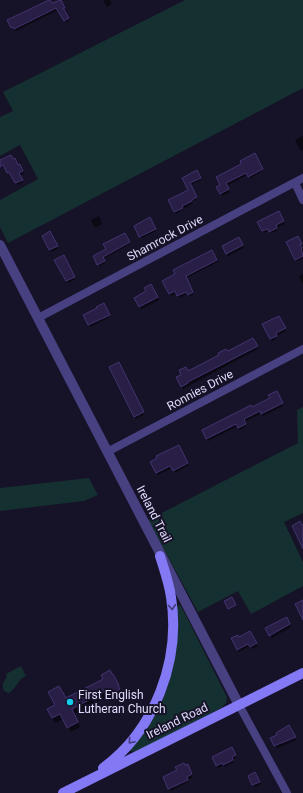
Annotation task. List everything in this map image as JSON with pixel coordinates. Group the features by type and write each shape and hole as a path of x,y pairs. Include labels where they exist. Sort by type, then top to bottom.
{"main road":[{"path":"84,782 110,763 136,735 153,708 164,681 171,651 173,615 169,587 160,556"},
{"name":"Ireland Road","path":"63,793 303,673"}],"street":[{"name":"Shamrock Drive","path":"38,318 303,178"},
{"path":"294,183 303,200"},
{"name":"Ireland Trail","path":"0,245 160,556 287,793"},
{"name":"Ronnies Drive","path":"107,452 303,349"}],"green space":[{"path":"185,0 303,0 303,88 8,243 0,227 0,200 38,179 20,145 0,156 0,117 13,111 3,92"},
{"path":"303,407 303,513 284,522 303,562 303,586 251,614 238,591 198,612 148,520 298,443 297,410"},
{"path":"89,478 98,495 84,501 0,511 0,488"},
{"path":"176,605 181,606 227,697 226,703 221,708 136,752 130,751 130,748 141,735 156,712 165,693 171,673 177,637"},
{"path":"21,666 26,676 21,679 9,693 6,692 3,686 7,677 6,674"}],"building":[{"path":"49,0 52,3 61,0 65,8 63,8 69,18 64,21 56,8 14,29 13,27 11,28 7,20"},
{"path":"255,153 263,169 248,177 246,173 226,183 229,189 220,194 216,187 220,185 216,177 241,164 240,161"},
{"path":"11,155 13,159 15,158 18,165 20,164 23,171 19,173 23,180 15,183 3,165 0,167 0,160"},
{"path":"197,170 201,178 190,183 197,197 182,206 183,208 174,212 168,200 188,190 182,178"},
{"path":"279,211 284,221 276,225 277,228 269,232 268,229 262,231 257,222"},
{"path":"150,217 156,229 139,237 134,226"},
{"path":"50,231 58,246 49,250 42,236"},
{"path":"125,233 130,242 103,257 105,261 97,265 93,256 106,249 103,244"},
{"path":"298,236 302,244 300,244 303,256 295,260 286,242"},
{"path":"239,237 243,245 226,254 222,246"},
{"path":"212,250 217,260 186,276 193,292 188,295 186,292 177,296 175,291 169,294 162,281 175,274 173,270"},
{"path":"64,255 75,277 66,281 54,260"},
{"path":"151,284 158,297 139,307 134,298 146,291 144,288"},
{"path":"104,303 110,315 88,325 83,315"},
{"path":"279,316 286,328 276,333 277,336 270,339 262,324"},
{"path":"253,338 258,346 181,387 176,377 181,375 179,370 186,367 188,371 219,355 218,353 226,349 228,351"},
{"path":"119,362 144,412 134,417 109,367"},
{"path":"277,391 283,403 261,414 260,411 244,419 246,424 238,428 236,424 206,439 202,430 251,405 252,407 270,398 268,395"},
{"path":"179,445 188,463 173,471 170,466 156,473 150,462 157,458 156,456"},
{"path":"300,521 303,526 303,549 292,526"},
{"path":"232,597 236,605 228,609 224,601"},
{"path":"303,600 303,620 295,604"},
{"path":"287,617 290,624 269,636 265,628"},
{"path":"250,631 257,643 250,647 248,644 237,650 231,638 238,635 239,637"},
{"name":"First English Lutheran Church","path":"110,670 120,689 111,694 108,690 72,709 78,722 67,728 60,714 52,718 47,709 55,705 48,692 59,686 66,698 103,679 101,675"},
{"path":"289,725 296,737 274,746 270,738 277,735 276,733"},
{"path":"232,747 236,755 232,757 233,760 223,765 222,763 216,766 212,757"},
{"path":"184,763 185,765 188,764 192,774 187,777 188,780 168,789 163,777 177,770 175,767"},
{"path":"255,772 260,782 252,785 248,776"}],"place":[{"name":"First English Lutheran Church","path":"70,702"}]}
